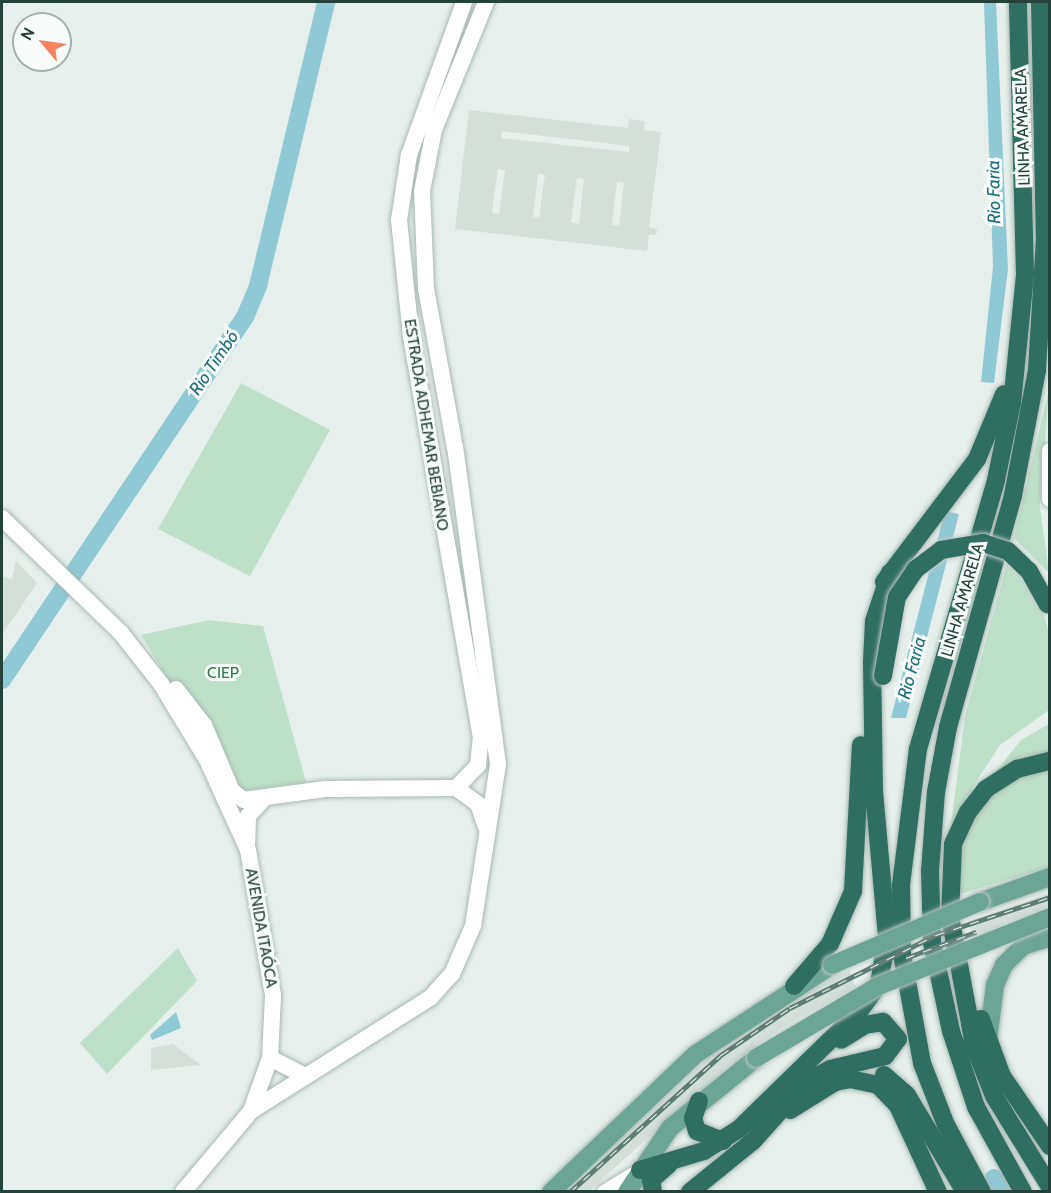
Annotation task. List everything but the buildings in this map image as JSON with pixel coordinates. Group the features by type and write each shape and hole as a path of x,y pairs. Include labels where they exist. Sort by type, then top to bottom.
{"highway":[{"name":"LINHA AMARELA","path":"982,1191 946,1125 922,1063 902,954 910,783 1003,454 1018,358 1025,228 1018,2"},
{"name":"LINHA AMARELA","path":"1023,1191 967,1082 932,942 936,792 957,693 1018,473 1037,370 1045,241 1040,2"},
{"path":"1037,370 1050,333"},
{"path":"794,986 830,944 853,891 863,638 869,607 890,573 976,459 1018,358"},
{"path":"902,954 889,874 883,676 897,597 916,569 941,550 983,543 1008,551 1029,571 1048,609"},
{"path":"640,1170 678,1160 723,1141 858,1013 885,970 872,662 874,621 890,573"},
{"path":"1050,761 1007,774 968,812 949,864 950,917 994,1096 1036,1159 1050,1187"},
{"path":"932,942 948,968 981,1046 1050,1146"},
{"path":"769,1125 806,1082 845,1064 892,1052 898,1039 894,1029 883,1022 865,1025 790,1076"},
{"path":"845,1064 880,1073 907,1095 965,1191"},
{"path":"690,1191 769,1125 835,1082 850,1079 878,1085 898,1106 938,1191"},
{"path":"699,1101 693,1118 697,1131 723,1141"},
{"path":"653,1191 655,1174 678,1160"}],"main road":[{"path":"444,56 473,38 465,2"},
{"name":"ESTRADA ADHEMAR BEBIANO","path":"465,2 403,177 400,243 481,738 478,765 456,788 478,804 488,833"},
{"name":"ESTRADA ADHEMAR BEBIANO","path":"183,1191 251,1111 303,1076 389,1029 452,974 474,926 498,764 454,448 430,320 423,241 422,191 429,147 486,2"},
{"path":"400,243 423,241"},
{"path":"433,452 444,458 454,448"},
{"path":"1050,451 1050,499"},
{"name":"AVENIDA ITAÓCA","path":"2,518 194,710 232,791 244,800 262,800"},
{"name":"AVENIDA ITAÓCA","path":"144,662 188,723 248,850 273,995 270,1058 251,1111"},
{"path":"248,850 248,816 262,800 325,789 456,788"},
{"path":"550,1191 696,1054 794,986 832,965 980,902 1050,878"},
{"path":"627,1191 640,1170 699,1101 756,1058 876,987 1050,917"},
{"path":"981,1046 995,985 1004,965 1023,946 1050,937"},
{"path":"270,1058 303,1076"}],"street":[{"path":"604,1191 640,1170"}],"shaded area":[{"path":"469,110 628,128 629,119 645,121 644,130 661,132 649,227 657,229 656,235 649,235 647,251 455,229","holes":["502,131 629,146 629,152 501,138","498,169 505,170 499,214 492,212","538,174 545,175 539,218 533,217","577,178 584,179 579,224 571,222","617,182 624,183 619,226 612,225"]},
{"path":"16,561 37,583 2,635 2,576 12,579"},
{"path":"1049,893 1049,912 973,939 968,921"},
{"path":"849,970 856,988 788,1024 728,1066 589,1191 563,1192 710,1057 792,1001"},
{"path":"173,1044 201,1065 151,1070 151,1048"}],"green space":[{"path":"241,383 330,430 250,576 158,529"},
{"path":"1049,389 1040,507 1049,573 1014,538"},
{"path":"1009,557 1042,605 1049,635 1049,710 1000,745 974,785 949,840 965,716"},
{"name":"CIEP","path":"209,620 263,626 306,782 235,792 141,635"},
{"path":"1049,724 1049,756 992,777 1021,740"},
{"path":"1049,767 1049,867 957,895 956,871 968,822 1003,783"},
{"path":"178,948 197,981 107,1074 80,1043"}],"water":[{"path":"984,2 996,2 1008,269 994,383 981,382 993,267"},
{"path":"945,511 959,514 906,718 891,718"},
{"path":"176,1012 181,1028 152,1040 150,1035"}],"waterway":[{"name":"Rio Timbó","path":"2,680 245,317 258,286 326,2"},
{"name":"Rio Faria","path":"994,1178 1002,1192"}],"railway":[{"path":"570,1192 721,1055 790,1008 936,935 1050,897"},
{"path":"906,958 976,932"}]}
